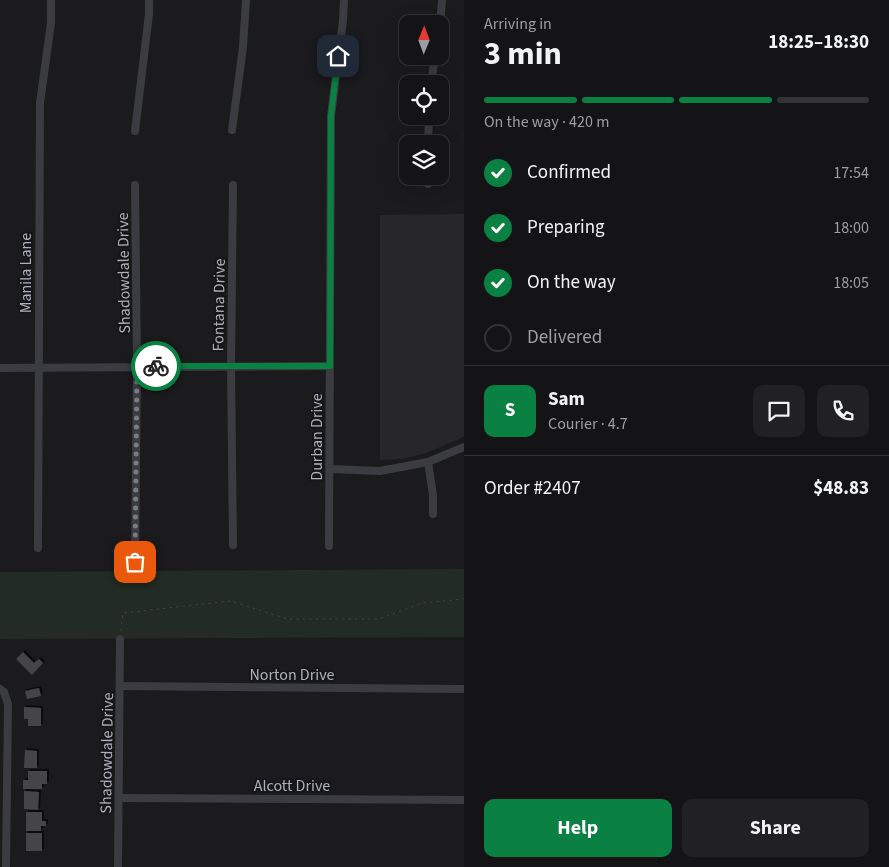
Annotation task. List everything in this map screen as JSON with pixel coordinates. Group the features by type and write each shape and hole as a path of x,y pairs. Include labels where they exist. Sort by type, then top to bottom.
{"street":[{"name":"Manila Lane","path":"38,548 40,102 51,23 51,0"},
{"path":"135,131 149,0"},
{"path":"232,130 244,37 246,0"},
{"name":"Durban Drive","path":"328,546 331,116 344,0"},
{"path":"441,15 442,0"},
{"name":"Shadowdale Drive","path":"133,571 135,562 137,366 135,185"},
{"name":"Fontana Drive","path":"232,545 233,185"},
{"path":"0,368 330,366"},
{"path":"330,469 380,471 428,462 464,447"},
{"path":"428,462 433,495 433,514"},
{"name":"Shadowdale Drive","path":"118,867 120,639"},
{"name":"Norton Drive","path":"120,686 464,689"},
{"path":"0,689 7,698 8,722 4,796 6,867"},
{"name":"Alcott Drive","path":"119,798 464,800"}],"path":[{"path":"120,639 123,613 231,601 287,618 379,619 422,603 464,600"}],"shaded area":[{"path":"464,214 464,437 426,453 403,459 380,460 380,215"},
{"path":"464,569 464,637 0,639 0,572"}],"building":[{"path":"23,652 34,663 39,659 43,663 32,675 16,659"},
{"path":"39,688 41,696 27,699 25,691"},
{"path":"24,707 41,708 41,726 28,726 28,719 24,719"},
{"path":"25,750 37,751 37,768 24,768"},
{"path":"28,771 47,771 47,784 42,784 42,789 23,789 23,780 28,780"},
{"path":"24,791 39,792 38,810 24,809"},
{"path":"26,812 42,812 42,821 46,821 46,826 41,826 41,831 26,831"},
{"path":"26,833 42,833 42,851 26,851"}],"way so far":[{"path":"135,562 137,366 156,366"}],"route":[{"path":"156,366 330,366 331,116 338,56"}]}
